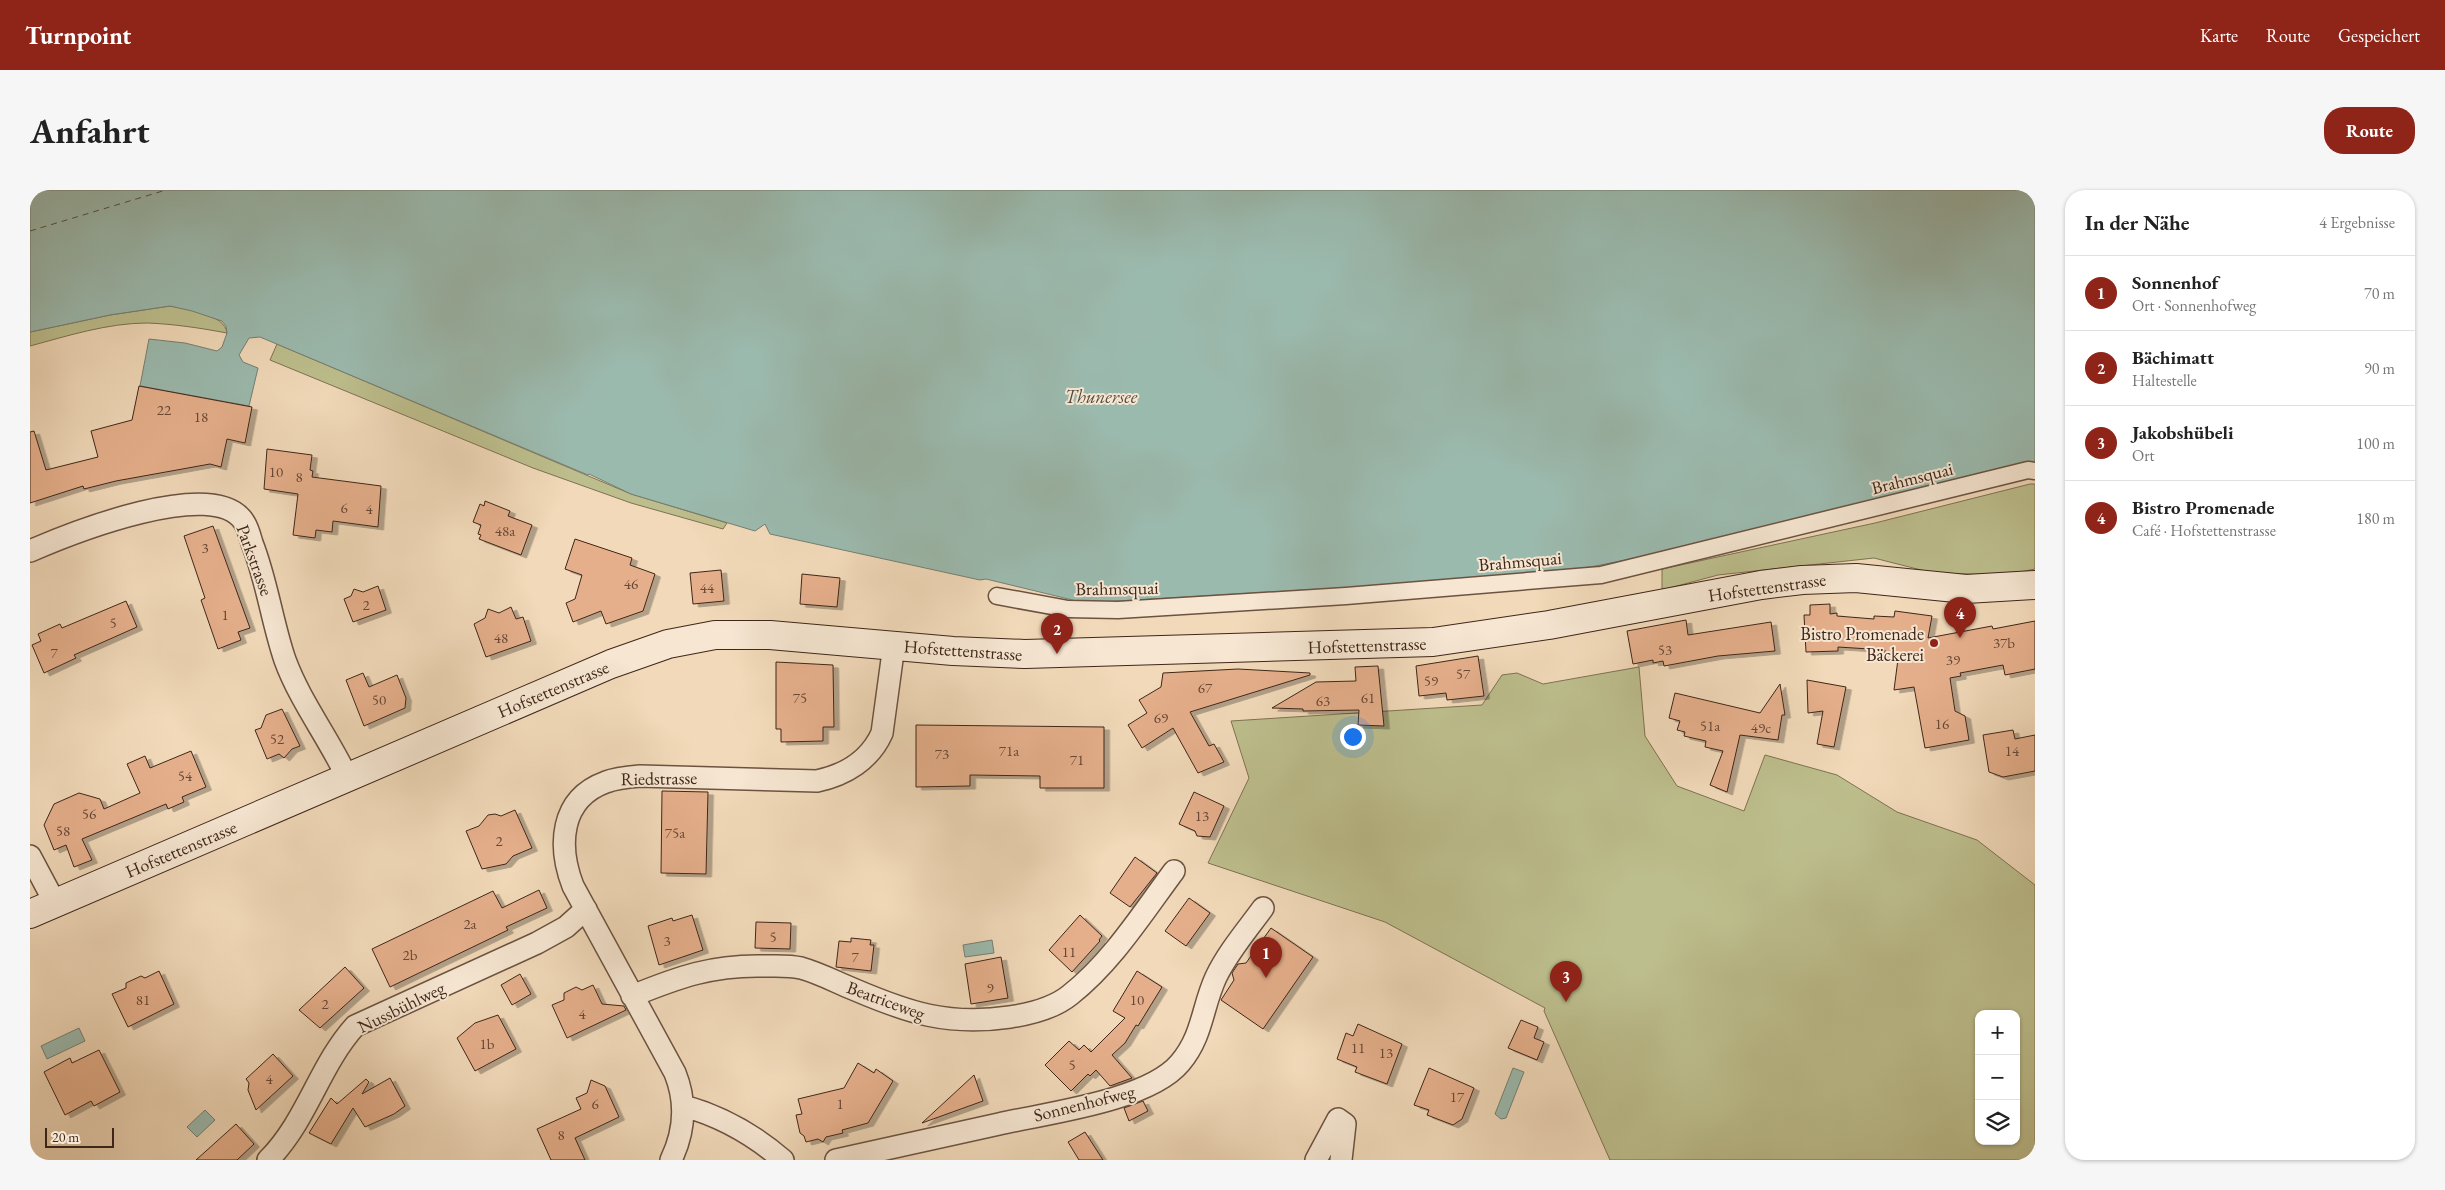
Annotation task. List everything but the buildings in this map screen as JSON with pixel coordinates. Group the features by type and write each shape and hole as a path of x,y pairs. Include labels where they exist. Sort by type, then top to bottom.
{"main road":[{"name":"Hofstettenstrasse","path":"30,914 611,664 645,651 690,638 715,635 770,635 1026,654 1377,646 1472,638 1761,585 1802,580 1876,579 1966,589 2035,585"}],"street":[{"name":"Brahmsquai","path":"997,596 1068,610 1118,610 1346,596 1601,575 2028,470 2035,470"},
{"name":"Parkstrasse","path":"30,551 71,533 176,505 199,502 225,506 244,521 256,553 285,660 305,702 347,777"},
{"name":"Riedstrasse","path":"671,1160 681,1132 684,1106 682,1090 675,1073 632,996 565,866 564,831 570,811 593,788 615,779 640,776 817,780 843,773 861,761 876,746 882,733 894,645"},
{"path":"30,856 55,903"},
{"name":"Beatriceweg","path":"632,996 683,976 716,968 784,966 801,968 894,1006 927,1016 992,1019 1024,1014 1047,1007 1069,996 1099,969 1174,871"},
{"name":"Sonnenhofweg","path":"836,1160 1081,1106 1142,1088 1168,1075 1179,1064 1199,1034 1216,977 1238,942 1263,908"},
{"name":"Nussbühlweg","path":"268,1160 297,1124 339,1044 355,1026 537,943 566,927 586,909"},
{"path":"684,1106 701,1110 731,1125 758,1141 783,1160"},
{"path":"1316,1160 1338,1119 1345,1124 1341,1160"}],"green space":[{"path":"170,306 212,317 220,321 227,333 147,323 117,325 30,346 30,332 110,315"},
{"path":"277,344 631,494 727,523 723,529 631,503 533,468 270,360"},
{"path":"2035,484 2035,569 2005,575 1933,573 1874,558 1718,575 1662,590 1662,569 1875,523"},
{"path":"1639,667 1645,736 1677,786 1744,811 1765,755 1837,775 1897,812 1977,840 2035,885 2035,1160 1610,1160 1544,1011 1545,1008 1385,922 1208,863 1249,778 1231,721 1482,705 1502,675 1517,673 1543,684"}],"water":[{"name":"Thunersee","path":"30,190 2035,190 2035,461 1652,555 1590,567 1474,580 1085,603 986,579 980,580 770,534 765,524 755,531 631,494 589,474 260,337 249,338 239,355 243,362 258,368 249,406 140,386 149,339 185,343 217,351 222,347 227,333 226,326 222,321 170,306 110,315 30,332"},
{"path":"992,940 994,953 965,957 963,945"},
{"path":"79,1028 85,1041 47,1059 41,1046"},
{"path":"1513,1068 1524,1072 1506,1118 1501,1119 1495,1114"},
{"path":"205,1110 215,1120 197,1137 187,1127"}],"ferry route":[{"path":"30,231 166,190"}],"place":[{"name":"Bistro Promenade","path":"1960,638"},
{"name":"Bistro Promenade Bäckerei","path":"1934,643"},
{"name":"Bächimatt","path":"1057,654"},
{"name":"Sonnenhof","path":"1266,978"},
{"name":"Jakobshübeli","path":"1566,1002"}]}
